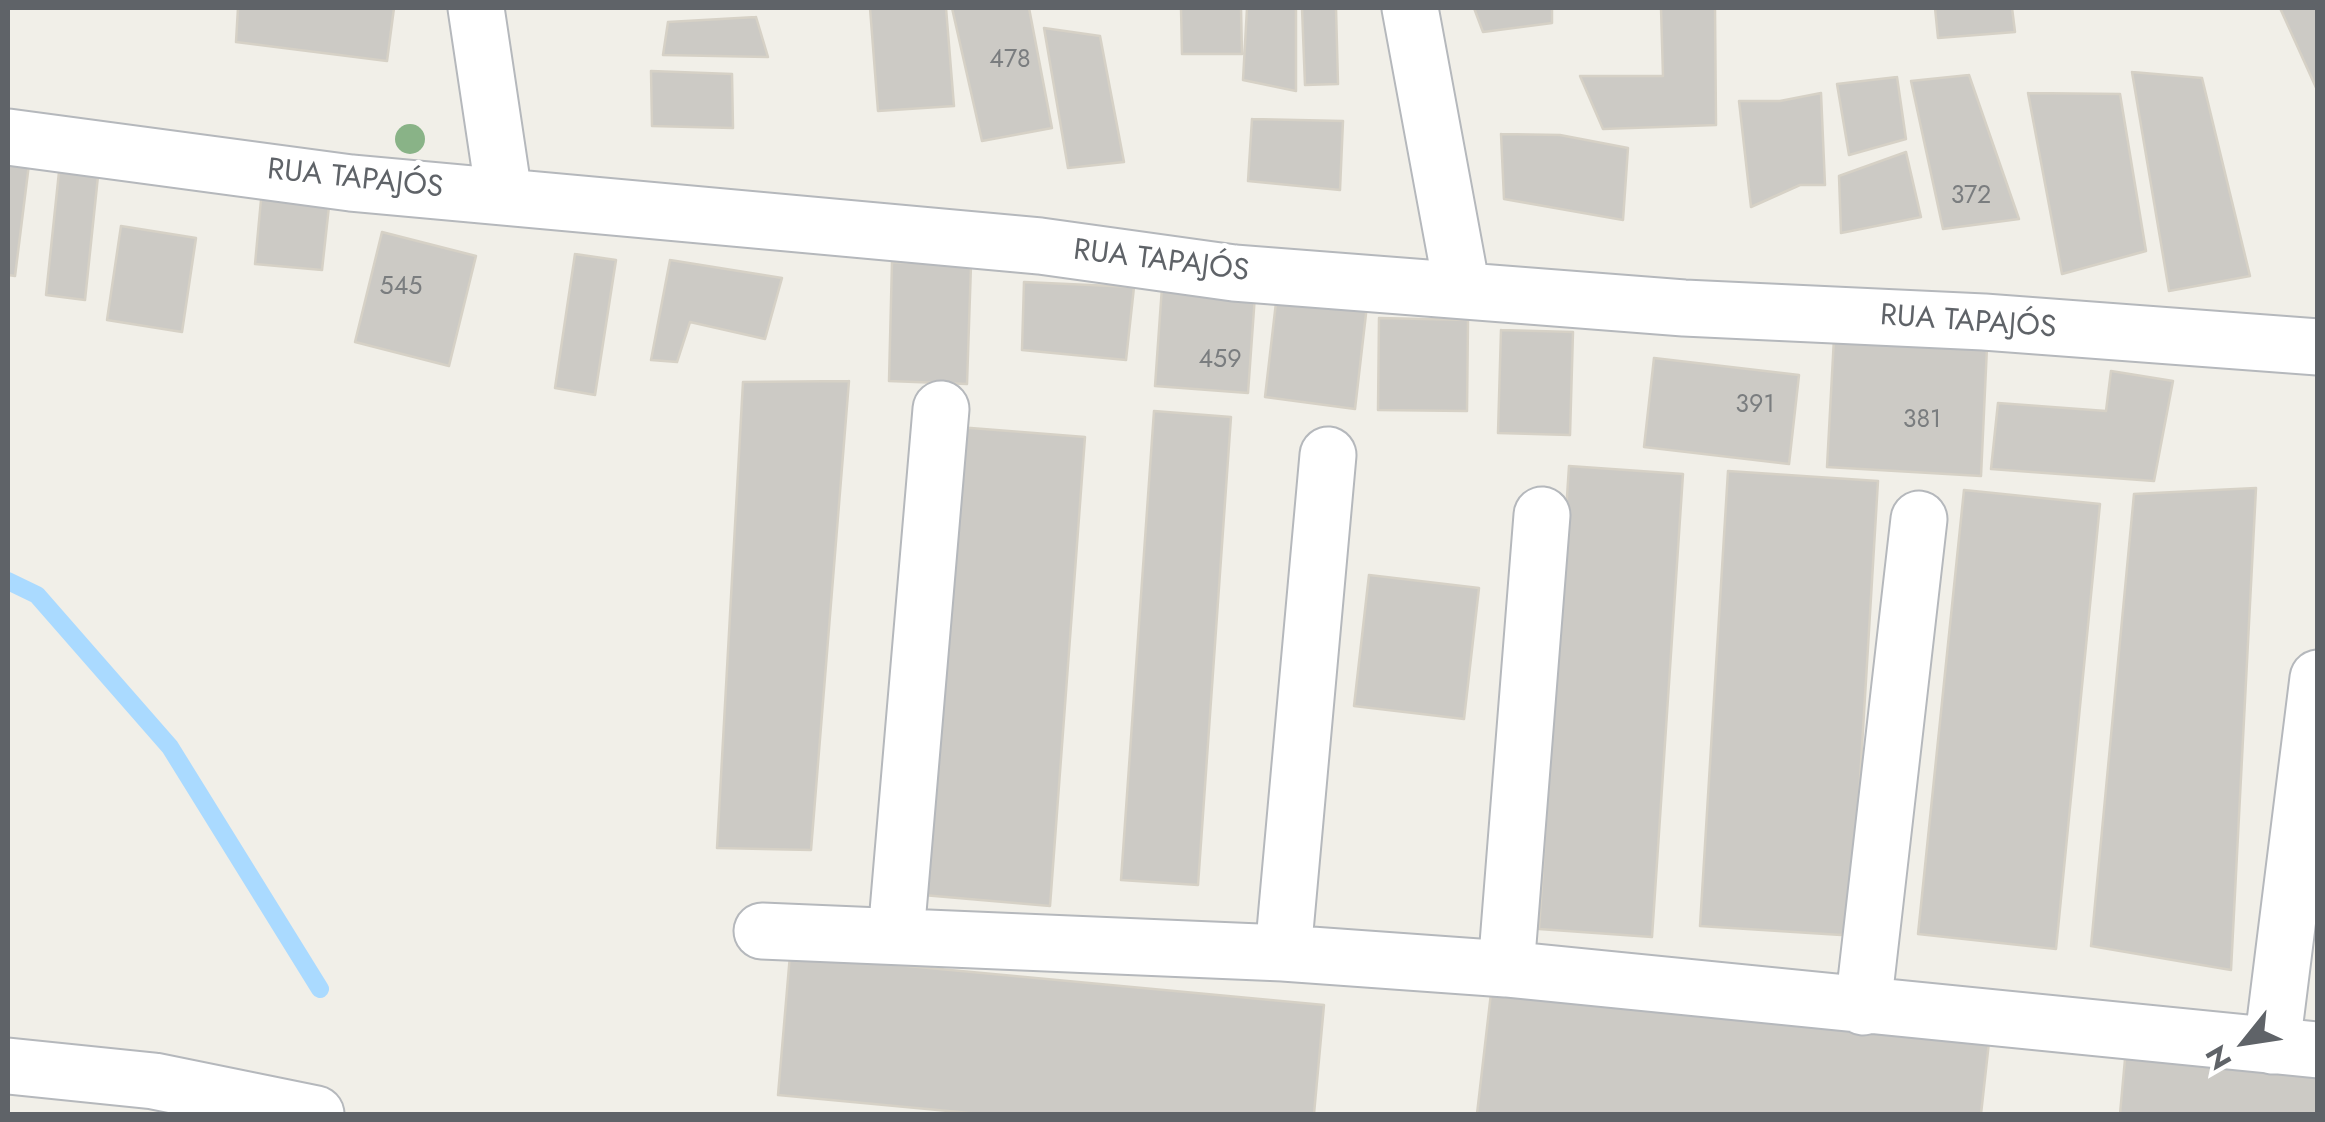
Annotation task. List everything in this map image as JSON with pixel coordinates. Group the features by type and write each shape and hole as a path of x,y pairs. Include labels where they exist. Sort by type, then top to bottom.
{"street":[{"path":"476,8 504,195"},
{"path":"1410,8 1462,289"},
{"name":"RUA TAPAJÓS","path":"8,137 352,183 1040,246 1234,273 2318,347"},
{"path":"896,935 941,409"},
{"path":"1282,953 1328,455"},
{"path":"1506,968 1542,515"},
{"path":"1862,1008 1919,518"},
{"path":"762,931 1282,953 1506,968 1862,1008 2033,1018 2295,1048 2318,678"},
{"path":"8,1066 154,1080 316,1114"}],"building":[{"path":"238,8 394,8 387,61 236,42"},
{"path":"870,8 946,8 954,106 878,111"},
{"path":"952,8 1029,8 1052,128 982,141"},
{"path":"1181,8 1241,8 1242,54 1182,54"},
{"path":"1247,8 1296,8 1296,91 1243,80"},
{"path":"1302,8 1336,8 1338,84 1305,85"},
{"path":"1474,8 1552,8 1552,23 1483,32"},
{"path":"1661,8 1715,8 1716,125 1603,129 1580,76 1663,76"},
{"path":"1935,8 2012,8 2015,32 1938,38"},
{"path":"2280,8 2318,8 2318,92"},
{"path":"756,17 768,57 663,55 668,22"},
{"path":"1044,28 1100,36 1124,162 1068,168"},
{"path":"651,71 732,74 733,128 652,126"},
{"path":"2132,72 2202,78 2250,276 2169,291"},
{"path":"1969,75 2019,219 1943,229 1911,81"},
{"path":"1897,77 1906,139 1849,155 1837,84"},
{"path":"1821,93 1825,185 1800,185 1751,207 1739,101 1780,101"},
{"path":"2028,93 2120,94 2146,251 2062,274"},
{"path":"1252,119 1343,121 1340,190 1248,181"},
{"path":"1501,134 1560,135 1628,148 1623,220 1504,199"},
{"path":"1906,152 1921,217 1841,233 1839,176"},
{"path":"8,153 30,156 15,276 8,275"},
{"path":"59,172 98,176 85,300 46,295"},
{"path":"262,189 330,197 322,270 255,264"},
{"path":"121,226 196,238 182,332 107,320"},
{"path":"382,232 476,256 449,366 355,342"},
{"path":"575,254 616,260 595,395 555,388"},
{"path":"670,260 782,278 765,339 690,322 677,362 651,360"},
{"path":"892,262 971,265 967,384 889,381"},
{"path":"1024,282 1134,287 1126,360 1022,350"},
{"path":"1162,287 1255,295 1248,393 1155,386"},
{"path":"1277,294 1367,305 1355,409 1265,397"},
{"path":"1379,318 1468,320 1467,411 1378,410"},
{"path":"1501,330 1573,332 1570,435 1498,433"},
{"path":"1834,338 1987,347 1981,476 1827,467"},
{"path":"1654,358 1799,375 1789,464 1644,447"},
{"path":"2111,371 2173,381 2154,481 1991,469 1998,403 2106,411"},
{"path":"849,381 811,850 717,848 743,382"},
{"path":"1154,411 1231,417 1198,885 1121,880"},
{"path":"958,427 1085,437 1050,906 923,895"},
{"path":"1569,466 1683,474 1652,937 1539,929"},
{"path":"1728,471 1878,481 1851,929 1841,935 1700,926"},
{"path":"2256,488 2231,970 2091,946 2134,494"},
{"path":"1964,490 2100,504 2056,949 1918,934"},
{"path":"1369,575 1479,588 1464,719 1354,706"},
{"path":"790,955 1324,1005 1314,1114 980,1114 778,1095"},
{"path":"1493,976 1990,1033 1981,1114 1477,1114"},
{"path":"2127,1037 2318,1054 2318,1114 2120,1114"}],"waterway":[{"path":"8,581 37,595 170,747 320,989"}]}
